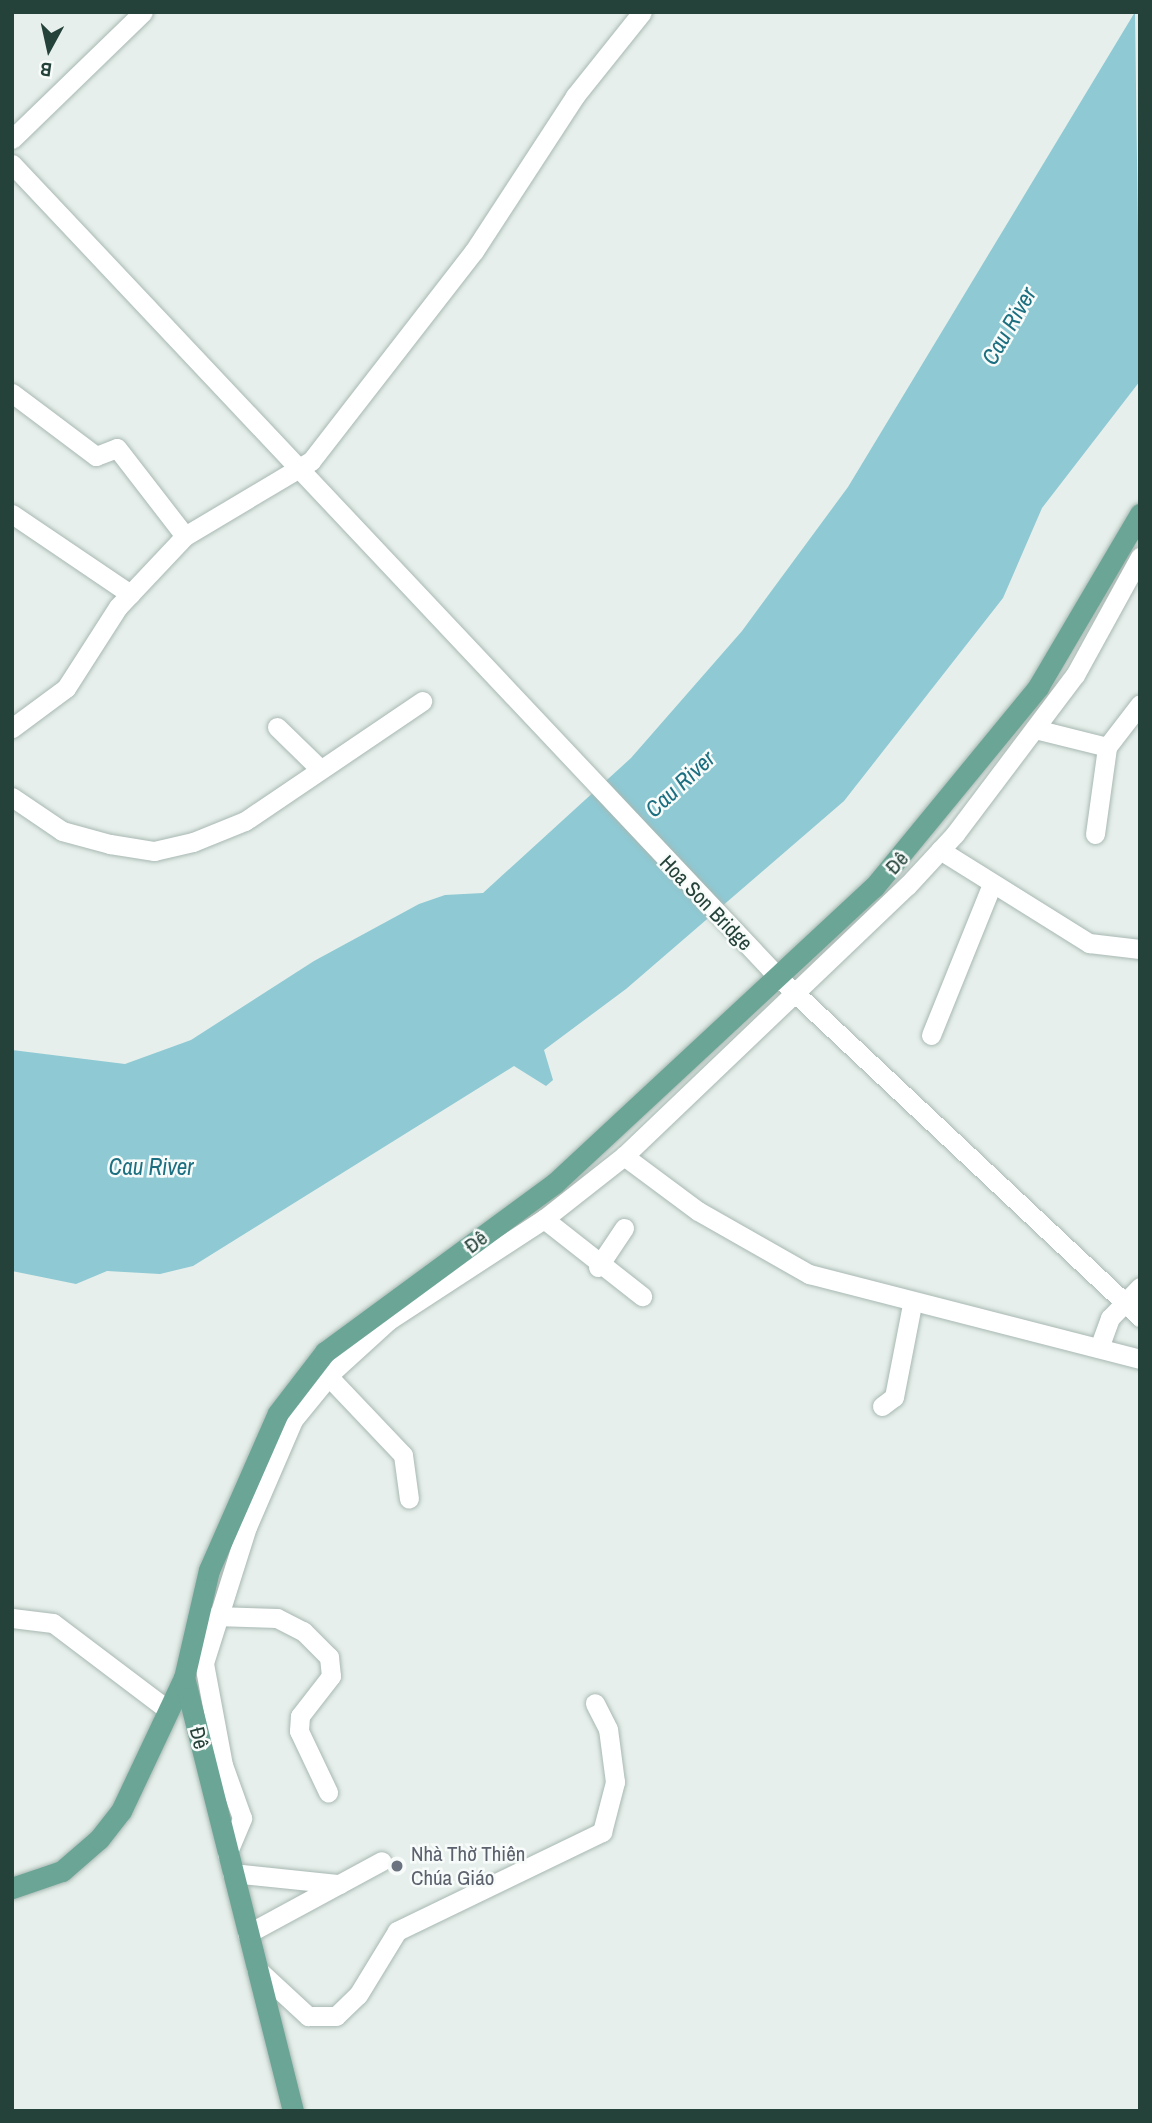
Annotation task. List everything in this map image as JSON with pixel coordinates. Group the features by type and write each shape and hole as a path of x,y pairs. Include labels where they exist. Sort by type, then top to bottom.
{"main road":[{"name":"Đê","path":"293,2111 184,1678 209,1570 293,1389 325,1352 385,1303 555,1183 778,978 937,818 1038,687 1140,514"},
{"path":"12,1888 62,1871 99,1839 121,1811 184,1678"}],"street":[{"path":"12,139 143,12"},
{"path":"12,728 66,688 130,594 185,536 300,471 474,251 575,96 642,12"},
{"name":"Hoa Son Bridge","path":"12,164 300,471 349,515 490,677 778,978 1140,1317"},
{"path":"12,393 96,456 117,447 185,536"},
{"path":"12,514 130,594"},
{"path":"339,1884 230,1864 242,1818 205,1690 204,1663 215,1616 293,1420 328,1376 389,1321 544,1220 624,1156 940,850 1075,675 1140,557"},
{"path":"12,796 62,831 154,851 245,821 422,701"},
{"path":"1095,834 1107,747 1140,704"},
{"path":"277,727 320,769"},
{"path":"1035,729 1107,747"},
{"path":"940,850 1090,943 1140,948"},
{"path":"931,1035 992,884"},
{"path":"624,1156 698,1210 809,1274 912,1304 1140,1359"},
{"path":"544,1220 598,1267 642,1296"},
{"path":"598,1267 624,1228"},
{"path":"1099,1348 1124,1300 1140,1287"},
{"path":"881,1406 894,1397 912,1304"},
{"path":"328,1376 403,1455 409,1499"},
{"path":"215,1616 277,1618 303,1631 329,1657 331,1676 300,1716 299,1731 328,1792"},
{"path":"12,1618 53,1623 168,1710"},
{"path":"256,1968 308,2016 336,2016 358,1995 397,1931 602,1832 611,1817 614,1772 608,1729 595,1703"},
{"path":"247,1934 382,1861"}],"water":[{"name":"Cau River","path":"1135,12 1140,381 1042,508 1003,598 844,801 626,989 544,1050 553,1080 546,1086 514,1066 193,1266 160,1274 107,1271 76,1284 12,1271 12,1050 125,1064 191,1040 314,961 419,904 445,895 483,893 631,758 742,631 848,487"}],"place":[{"name":"Nhà Thờ Thiên Chúa Giáo","path":"397,1866"}]}
